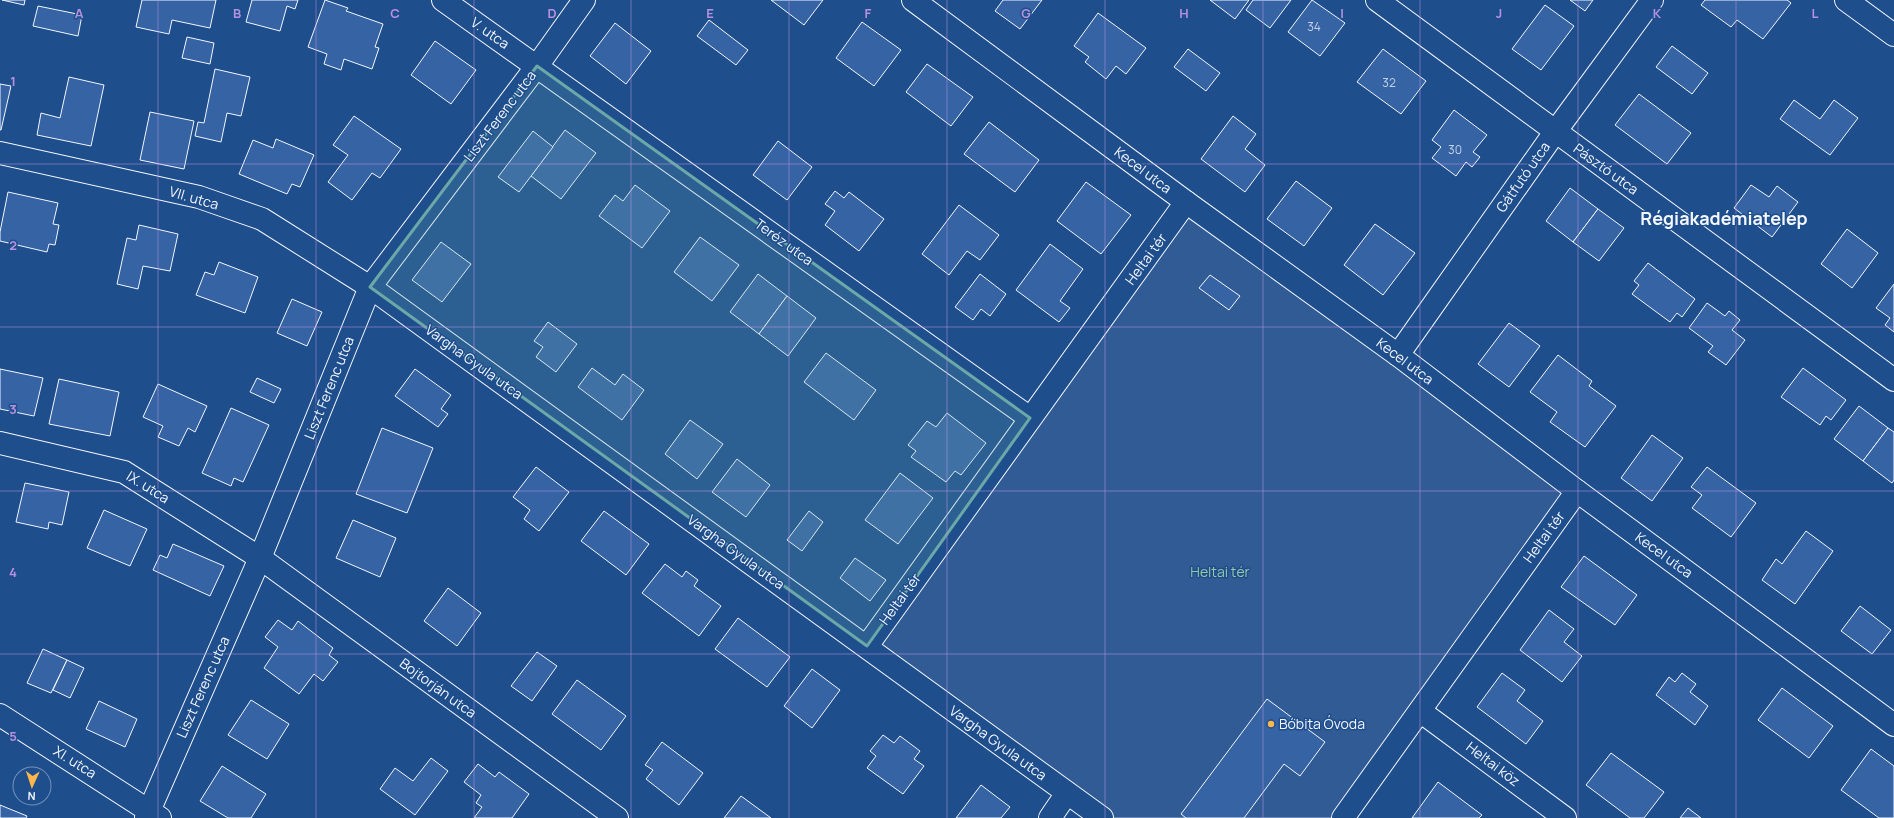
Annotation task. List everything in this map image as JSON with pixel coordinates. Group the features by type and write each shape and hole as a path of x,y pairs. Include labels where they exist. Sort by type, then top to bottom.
{"street":[{"name":"V. utca","path":"443,0 537,66"},
{"name":"Liszt Ferenc utca","path":"152,815 260,558 370,287 537,66 584,0"},
{"name":"Kecel utca","path":"913,0 1186,202 1398,356 1577,491 1894,725"},
{"name":"Pásztó utca","path":"1377,0 1894,380"},
{"name":"Gátfutó utca","path":"1398,356 1555,132 1652,0"},
{"path":"1846,0 1894,35"},
{"name":"Teréz utca","path":"537,66 1030,418"},
{"name":"VII. utca","path":"0,153 200,197 262,219 370,287"},
{"name":"Heltai tér","path":"866,646 1186,202"},
{"name":"Vargha Gyula utca","path":"370,287 1102,818"},
{"name":"IX. utca","path":"0,443 124,472 260,558"},
{"name":"Heltai tér","path":"1343,818 1577,491"},
{"name":"Bojtorján utca","path":"260,558 617,818"},
{"name":"Heltai köz","path":"1420,711 1565,818"},
{"name":"XI. utca","path":"0,715 152,815"},
{"path":"1050,818 1068,793"}],"highlighted area":[{"path":"537,66 1030,418 867,646 370,287"}],"shaded area":[{"name":"Heltai tér","path":"1186,202 1577,491 1343,818 1102,818 867,646"}],"building":[{"path":"2,0 25,0 24,5"},
{"path":"142,0 216,0 210,28 172,20 169,34 136,27"},
{"path":"252,0 298,0 295,9 287,6 280,31 246,22"},
{"path":"325,0 348,8 346,11 383,24 375,47 379,48 372,69 344,59 341,70 324,64 327,54 308,47"},
{"path":"771,0 823,0 804,25"},
{"path":"1003,0 1042,0 1020,29 995,11"},
{"path":"1210,0 1249,0 1235,19"},
{"path":"1253,0 1291,0 1270,28 1246,10"},
{"path":"1312,0 1345,23 1320,56 1288,32"},
{"path":"1570,0 1593,0 1585,11"},
{"path":"1705,0 1787,0 1791,3 1763,39 1737,20 1731,27 1701,5"},
{"path":"1545,5 1574,26 1541,70 1512,49"},
{"path":"38,6 82,15 78,36 33,26"},
{"path":"1098,13 1146,48 1126,74 1116,66 1106,79 1085,62 1089,57 1074,46"},
{"path":"709,20 748,50 736,65 697,36"},
{"path":"862,22 901,50 874,86 836,58"},
{"path":"615,23 651,51 626,84 590,56"},
{"path":"187,37 214,43 210,64 182,58"},
{"path":"435,41 476,70 451,104 411,75"},
{"path":"1672,46 1708,73 1692,94 1656,67"},
{"path":"1188,49 1220,73 1206,91 1174,67"},
{"path":"1383,49 1426,81 1401,114 1357,82"},
{"path":"927,64 973,97 951,126 906,92"},
{"path":"215,69 250,77 241,116 227,113 221,142 195,136 198,122 204,123"},
{"path":"69,77 104,85 91,146 37,135 41,113 60,118"},
{"path":"0,84 11,86 1,130 0,130"},
{"path":"1639,94 1691,133 1667,164 1615,125"},
{"path":"1794,100 1820,119 1834,100 1858,118 1830,155 1780,119"},
{"path":"1454,110 1487,135 1473,152 1480,157 1472,167 1466,162 1456,176 1432,158 1441,147 1432,140"},
{"path":"150,112 194,121 184,169 140,160"},
{"path":"354,116 401,149 380,178 372,173 352,200 328,182 348,155 333,145"},
{"path":"1233,116 1256,134 1245,149 1265,165 1245,192 1201,159"},
{"path":"989,122 1039,160 1015,192 964,154"},
{"path":"565,130 596,153 561,199 531,176"},
{"path":"533,131 553,147 519,192 498,177"},
{"path":"276,139 314,155 300,187 292,184 287,194 239,174 253,140 273,148"},
{"path":"778,141 812,167 787,200 753,175"},
{"path":"1296,181 1332,208 1304,246 1267,219"},
{"path":"1086,182 1131,215 1101,254 1057,221"},
{"path":"635,185 670,211 642,248 599,216 615,195 623,201"},
{"path":"1751,185 1769,197 1777,186 1798,202 1772,237 1734,208"},
{"path":"1570,188 1598,209 1573,242 1546,221"},
{"path":"835,191 844,198 849,192 884,219 859,251 825,225 835,211 825,204"},
{"path":"8,192 58,203 53,224 59,225 55,245 49,244 47,252 0,241 0,232"},
{"path":"959,205 999,235 980,260 967,251 949,275 922,254"},
{"path":"1598,209 1624,228 1599,261 1573,242"},
{"path":"1375,224 1415,253 1383,295 1344,265"},
{"path":"139,225 178,234 170,271 143,266 138,289 117,284 127,238 136,240"},
{"path":"1847,229 1878,253 1852,288 1821,264"},
{"path":"700,237 739,265 712,301 674,272"},
{"path":"441,242 471,264 442,302 412,280"},
{"path":"1050,244 1083,269 1060,301 1070,308 1059,322 1016,290"},
{"path":"219,262 258,277 245,313 196,295 205,272 214,275"},
{"path":"1648,263 1695,299 1682,317 1677,313 1670,322 1632,294 1639,285 1634,281"},
{"path":"758,274 787,296 759,334 730,312"},
{"path":"980,274 1006,294 990,316 981,309 973,320 955,307"},
{"path":"1210,275 1240,296 1229,310 1199,288"},
{"path":"1894,284 1894,332 1885,325 1890,318 1876,308"},
{"path":"787,296 816,318 788,356 759,334"},
{"path":"292,299 322,312 307,346 277,333"},
{"path":"1707,303 1725,316 1729,311 1740,320 1732,330 1745,340 1726,365 1708,352 1713,346 1689,328"},
{"path":"548,322 577,344 556,372 536,357 543,347 534,341"},
{"path":"1509,323 1540,346 1509,387 1478,364"},
{"path":"826,353 876,390 854,420 804,382"},
{"path":"1558,355 1592,381 1589,386 1616,406 1585,447 1550,422 1557,412 1530,392"},
{"path":"592,368 615,385 623,374 644,390 622,420 578,387"},
{"path":"1803,368 1846,400 1831,420 1826,416 1820,425 1781,397"},
{"path":"0,369 43,378 34,416 0,409"},
{"path":"415,369 451,395 441,409 448,414 438,427 395,396"},
{"path":"257,378 281,389 274,403 250,392"},
{"path":"59,379 119,392 110,436 49,424"},
{"path":"158,384 207,406 195,432 188,428 179,446 158,437 163,426 143,417"},
{"path":"1859,406 1888,428 1863,461 1834,439"},
{"path":"231,408 269,425 243,482 234,478 231,486 202,473"},
{"path":"947,413 986,443 961,475 955,471 946,482 911,457 916,451 908,445 927,421 936,427"},
{"path":"690,420 723,444 697,479 665,454"},
{"path":"382,428 433,448 407,513 356,494"},
{"path":"1888,428 1894,432 1894,480 1892,483 1863,461"},
{"path":"1652,435 1683,458 1652,501 1621,478"},
{"path":"737,459 770,485 746,517 712,492"},
{"path":"536,467 569,492 539,531 524,519 530,510 513,497"},
{"path":"1707,467 1756,503 1731,537 1692,508 1702,495 1691,487"},
{"path":"900,473 933,498 898,544 865,520"},
{"path":"25,483 69,492 62,525 49,522 48,529 16,522"},
{"path":"104,510 147,529 130,566 87,548"},
{"path":"604,511 649,544 626,575 581,541"},
{"path":"809,511 823,522 802,551 787,540"},
{"path":"353,520 396,538 380,577 336,558"},
{"path":"1806,531 1833,551 1795,604 1762,580 1776,559 1782,564"},
{"path":"173,544 224,566 210,596 153,570 160,555 167,558"},
{"path":"1584,556 1637,595 1615,625 1561,587"},
{"path":"855,558 886,580 870,601 840,578"},
{"path":"665,564 682,577 686,571 698,580 694,586 721,606 699,636 642,593"},
{"path":"448,588 481,613 457,646 424,621"},
{"path":"1860,606 1891,630 1872,654 1841,631"},
{"path":"1549,610 1574,629 1564,642 1582,656 1562,682 1520,650"},
{"path":"738,618 790,657 767,687 715,649"},
{"path":"278,620 292,630 298,621 333,648 329,655 338,662 323,681 314,674 299,694 264,668 278,647 265,637"},
{"path":"43,649 67,660 51,693 27,683"},
{"path":"537,652 557,666 532,701 511,686"},
{"path":"67,660 84,668 70,698 53,690"},
{"path":"812,669 840,690 812,728 784,706"},
{"path":"1502,673 1525,690 1517,701 1543,721 1526,744 1477,707"},
{"path":"1682,673 1696,684 1690,692 1708,706 1695,725 1656,695 1669,677 1675,682"},
{"path":"577,680 626,716 601,750 552,714"},
{"path":"1782,688 1833,726 1809,758 1758,720"},
{"path":"1267,699 1325,742 1300,776 1284,764 1244,818 1186,818 1181,814"},
{"path":"251,700 289,724 267,759 228,735"},
{"path":"99,701 137,719 125,747 86,729"},
{"path":"883,735 894,743 900,736 920,751 914,759 924,766 903,794 867,768 876,756 870,751"},
{"path":"662,742 703,773 679,805 646,779 653,770 645,765"},
{"path":"1871,749 1894,766 1894,818 1879,818 1841,790"},
{"path":"1611,753 1664,792 1644,818 1630,818 1586,785"},
{"path":"431,758 448,771 415,815 380,789 395,768 413,781"},
{"path":"478,764 495,777 499,772 529,794 512,818 474,818 482,807 476,803 481,795 464,782"},
{"path":"222,766 266,794 251,818 228,818 200,801"},
{"path":"1438,782 1482,815 1479,818 1412,818"},
{"path":"981,785 1010,807 1001,818 956,818"},
{"path":"741,796 771,818 724,818"},
{"path":"0,805 27,816 26,818 0,818"},
{"path":"1688,808 1701,818 1680,818"}],"place":[{"name":"Bóbita Óvoda","path":"1271,724"}],"district":[{"name":"Régiakadémiatelep","path":"1724,219"}]}
